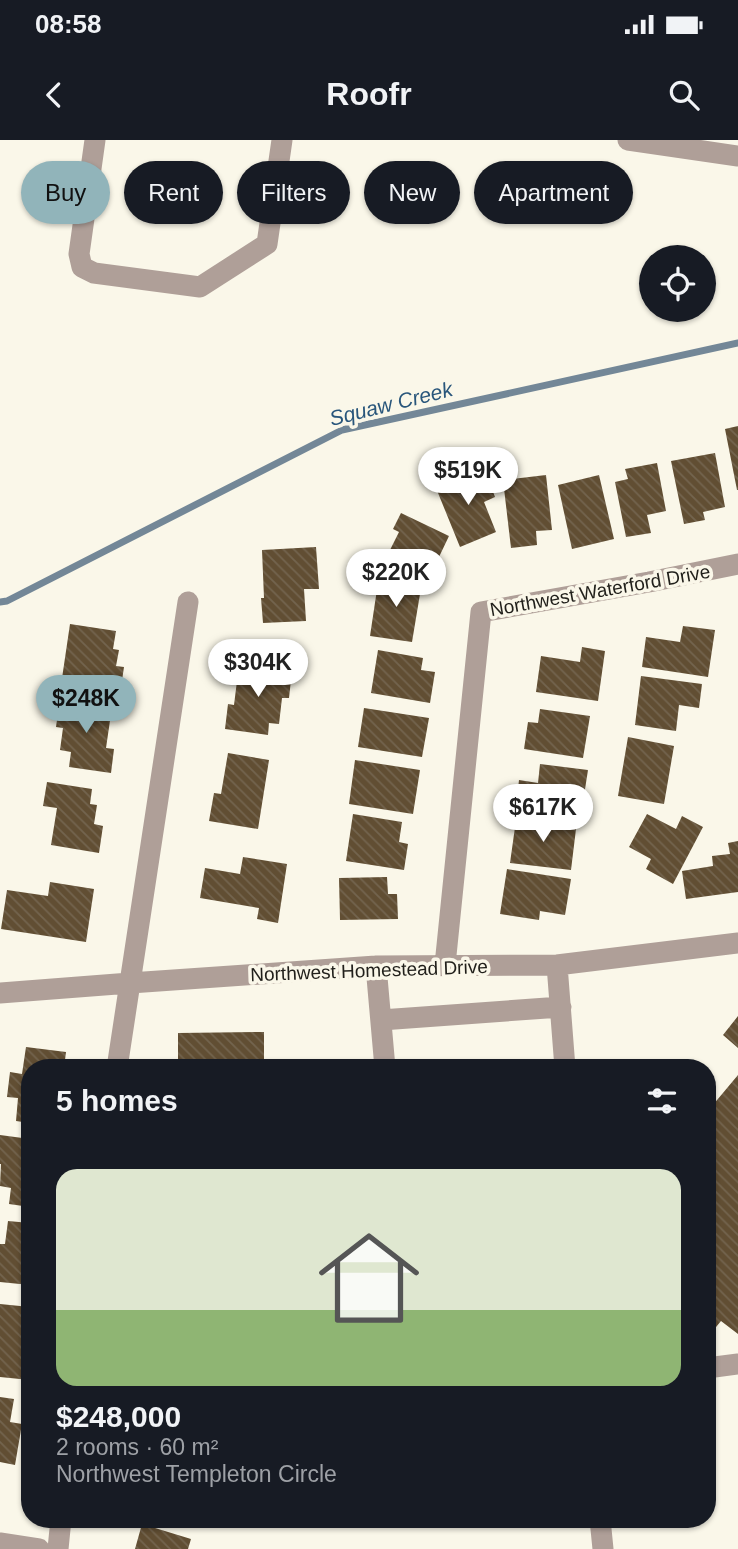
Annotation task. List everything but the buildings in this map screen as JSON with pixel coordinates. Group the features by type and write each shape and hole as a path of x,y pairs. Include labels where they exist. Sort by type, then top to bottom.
{"street":[{"path":"94,140 79,254 82,267 94,274 200,286 267,244 282,140"},
{"path":"628,140 738,156"},
{"name":"Northwest Waterford Drive","path":"445,965 481,612 738,564"},
{"path":"118,1059 188,602"},
{"name":"Northwest Homestead Drive","path":"0,993 376,966 558,965 738,943"},
{"path":"558,965 564,1059"},
{"path":"376,966 384,1059"},
{"path":"381,1020 561,1007"},
{"path":"716,1367 738,1364"},
{"path":"58,1549 60,1528"},
{"path":"601,1528 603,1549"},
{"path":"0,1543 39,1549"}],"waterway":[{"name":"Squaw Creek","path":"0,602 7,601 342,430 738,343"}]}
